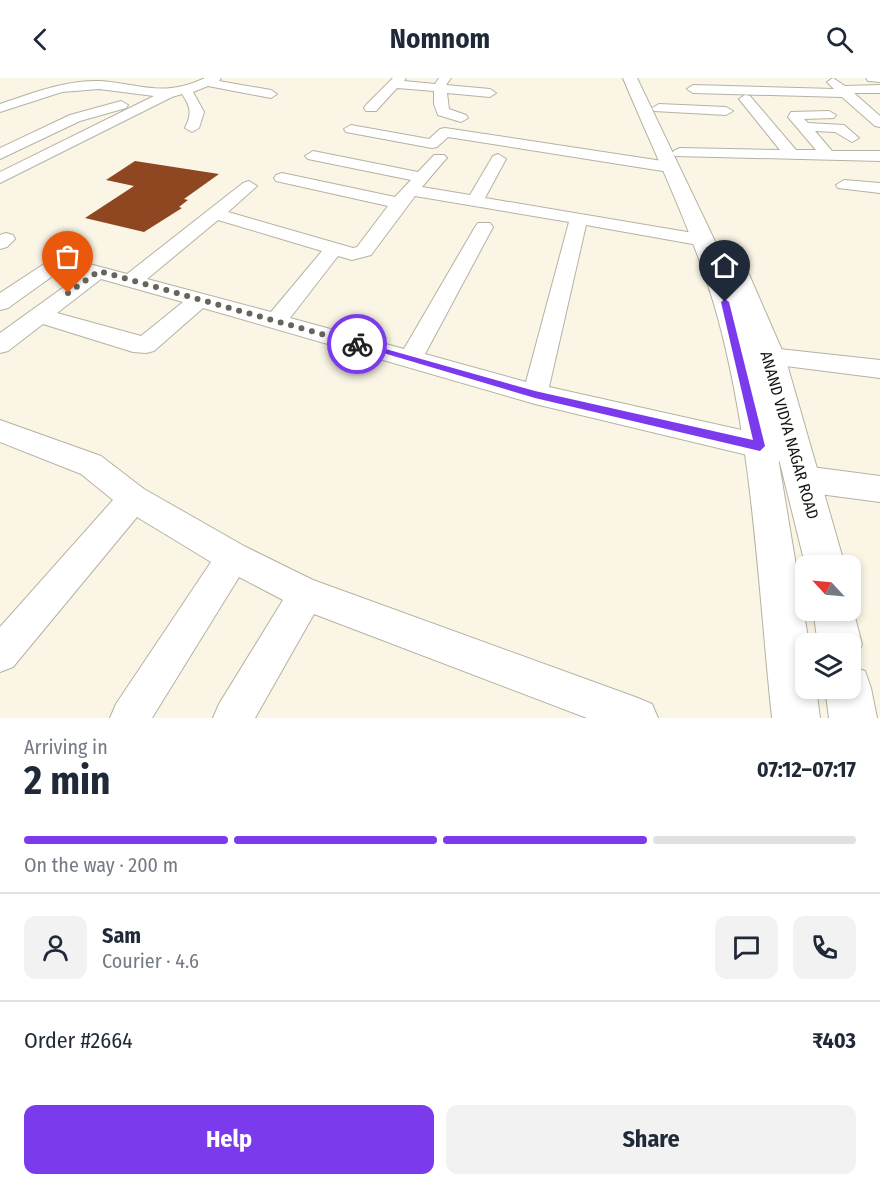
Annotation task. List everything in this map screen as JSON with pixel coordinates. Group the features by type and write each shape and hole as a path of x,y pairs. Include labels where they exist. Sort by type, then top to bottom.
{"main road":[{"name":"ANAND VIDYA NAGAR ROAD","path":"630,78 674,160 694,177 728,251 770,357 801,467 822,555"},
{"name":"ANAND VIDYA NAGAR ROAD","path":"644,78 659,108 674,160 732,320 760,446 796,718"},
{"path":"873,78 880,78"},
{"path":"850,699 853,718"}],"street":[{"path":"0,108 70,78"},
{"path":"829,78 880,123"},
{"path":"0,154 75,118 184,90 211,80 271,94"},
{"path":"371,108 398,81 441,83 490,93"},
{"path":"441,83 440,104 443,112 461,118"},
{"path":"27,97 53,89 81,86 168,94"},
{"path":"693,89 844,92 880,89"},
{"path":"184,90 197,106 199,115 192,128"},
{"path":"659,108 729,116 713,90"},
{"path":"0,178 168,94"},
{"path":"745,99 792,155"},
{"path":"828,155 795,117 796,115 829,115"},
{"path":"803,127 842,129 852,138"},
{"path":"217,214 352,254 364,251 410,190 439,158 344,133 432,144 445,132 674,160 792,155 879,157"},
{"path":"313,156 410,190"},
{"path":"475,201 498,159"},
{"path":"282,178 410,190 704,240"},
{"path":"844,185 880,188"},
{"path":"131,280 217,214 249,186"},
{"path":"535,394 579,218"},
{"path":"411,358 484,226"},
{"path":"275,322 334,249"},
{"path":"0,303 54,266 63,263 99,271 535,394 760,446 801,467 880,489"},
{"path":"0,345 99,271"},
{"path":"38,315 133,344 146,345 199,300"},
{"path":"770,357 880,369"},
{"path":"0,431 91,465 133,499 232,557 306,594 638,718"},
{"path":"0,654 133,499"},
{"path":"130,718 232,557"},
{"path":"233,718 306,594"}],"building":[{"path":"135,161 219,174 184,199 188,200 179,207 182,208 144,232 85,218 134,186 106,180"}],"way so far":[{"path":"68,293 99,271 357,344"}],"route":[{"path":"357,344 535,394 760,446 732,320 725,302"}]}
